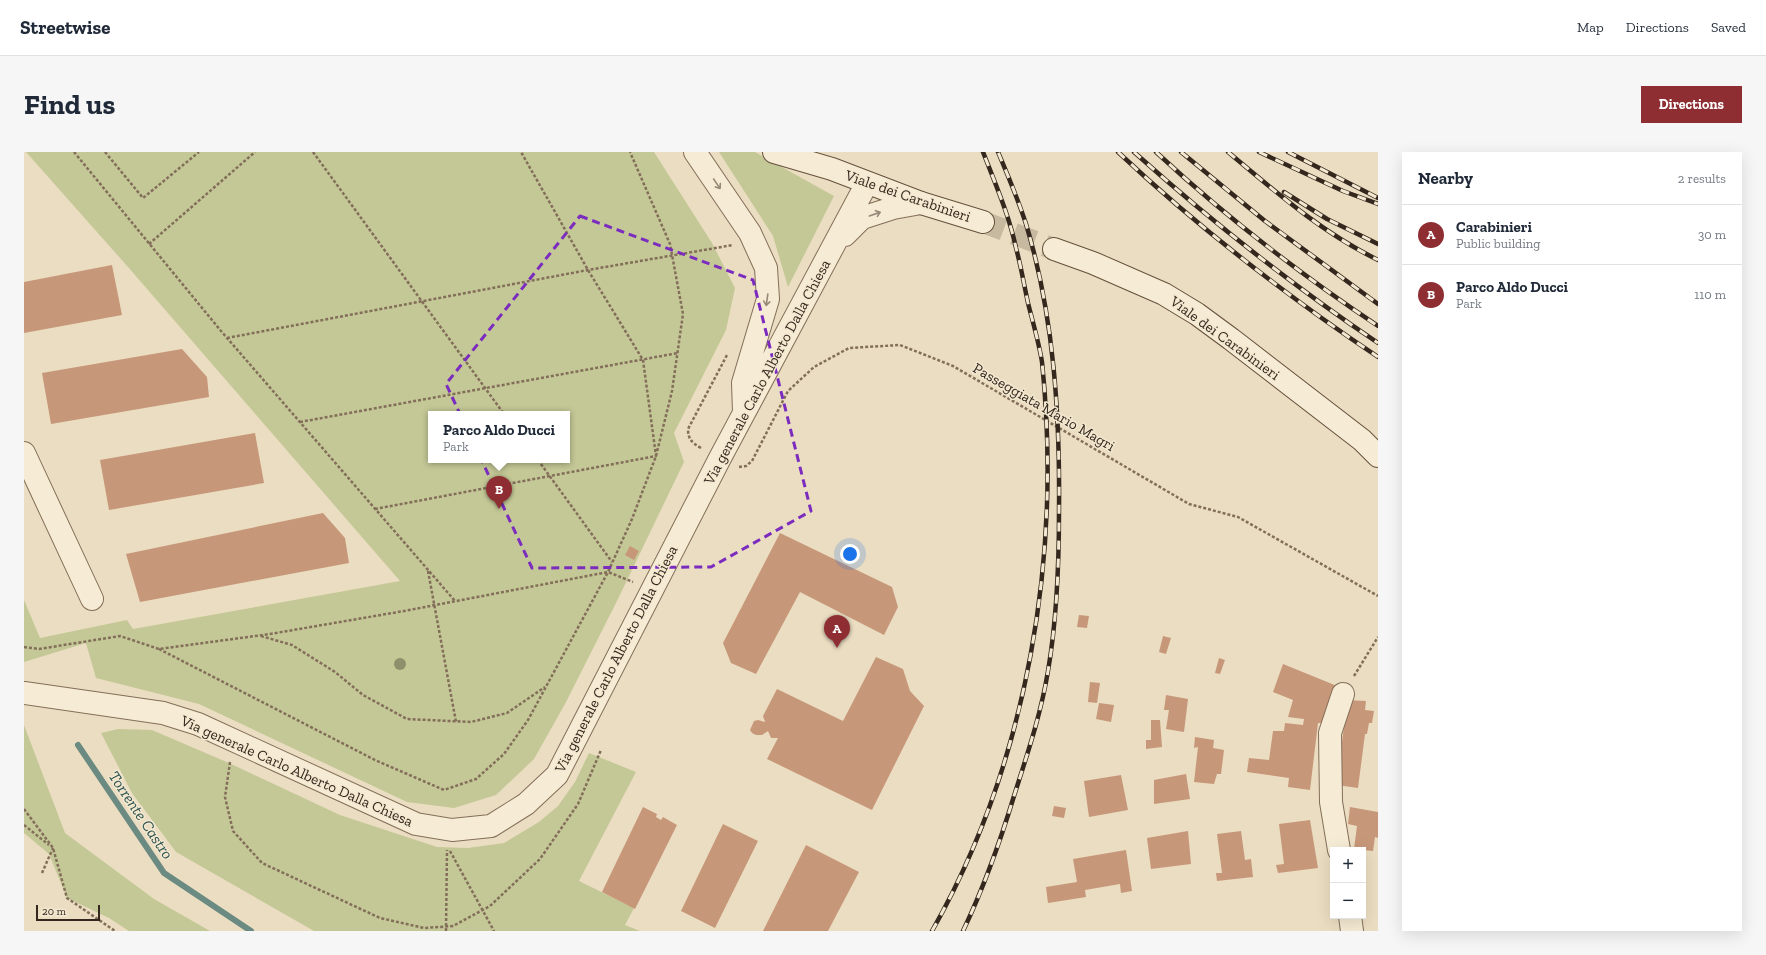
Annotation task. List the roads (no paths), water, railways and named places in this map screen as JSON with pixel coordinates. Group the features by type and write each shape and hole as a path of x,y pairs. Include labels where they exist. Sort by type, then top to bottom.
{"street":[{"path":"695,152 750,233 766,268 768,299 743,383 744,413"},
{"name":"Viale dei Carabinieri","path":"774,152 832,169 922,203 983,222"},
{"name":"Viale dei Carabinieri","path":"808,152 832,169"},
{"name":"Via generale Carlo Alberto Dalla Chiesa","path":"24,693 163,713 198,724 416,824 452,830 491,826 526,804 556,775 744,413 867,183"},
{"name":"Via generale Carlo Alberto Dalla Chiesa","path":"834,246 862,218 893,208 922,203"},
{"name":"Viale dei Carabinieri","path":"1054,249 1093,263 1164,294 1197,314 1370,445 1378,456"},
{"path":"24,453 92,599"},
{"path":"1339,847 1332,802 1330,733 1343,694"},
{"path":"1350,919 1352,931"}],"waterway":[{"name":"Torrente Castro","path":"78,745 164,873 251,931"}],"tunnel":[{"path":"983,222 1054,249"}],"railway":[{"path":"932,931 965,866 992,798 1014,728 1030,656 1041,582 1047,509 1047,435 1041,355 1010,223 983,152"},
{"path":"963,931 985,881 1009,813 1038,719 1051,651 1058,571 1058,439 1049,330 1043,294 1026,224 998,152"},
{"path":"1118,152 1211,234 1310,310 1378,357"},
{"path":"1134,152 1163,178 1253,252 1314,298 1378,343"},
{"path":"1156,152 1182,176 1264,244 1320,286 1378,326"},
{"path":"1181,152 1265,221 1378,304"},
{"path":"1228,152 1318,224 1337,237 1378,260"},
{"path":"1259,152 1343,191 1378,204"},
{"path":"1288,152 1378,198"},
{"path":"1284,192 1327,219 1378,244"}],"place":[{"name":"Parco Aldo Ducci","path":"499,509"},
{"name":"Carabinieri","path":"837,648"}]}
